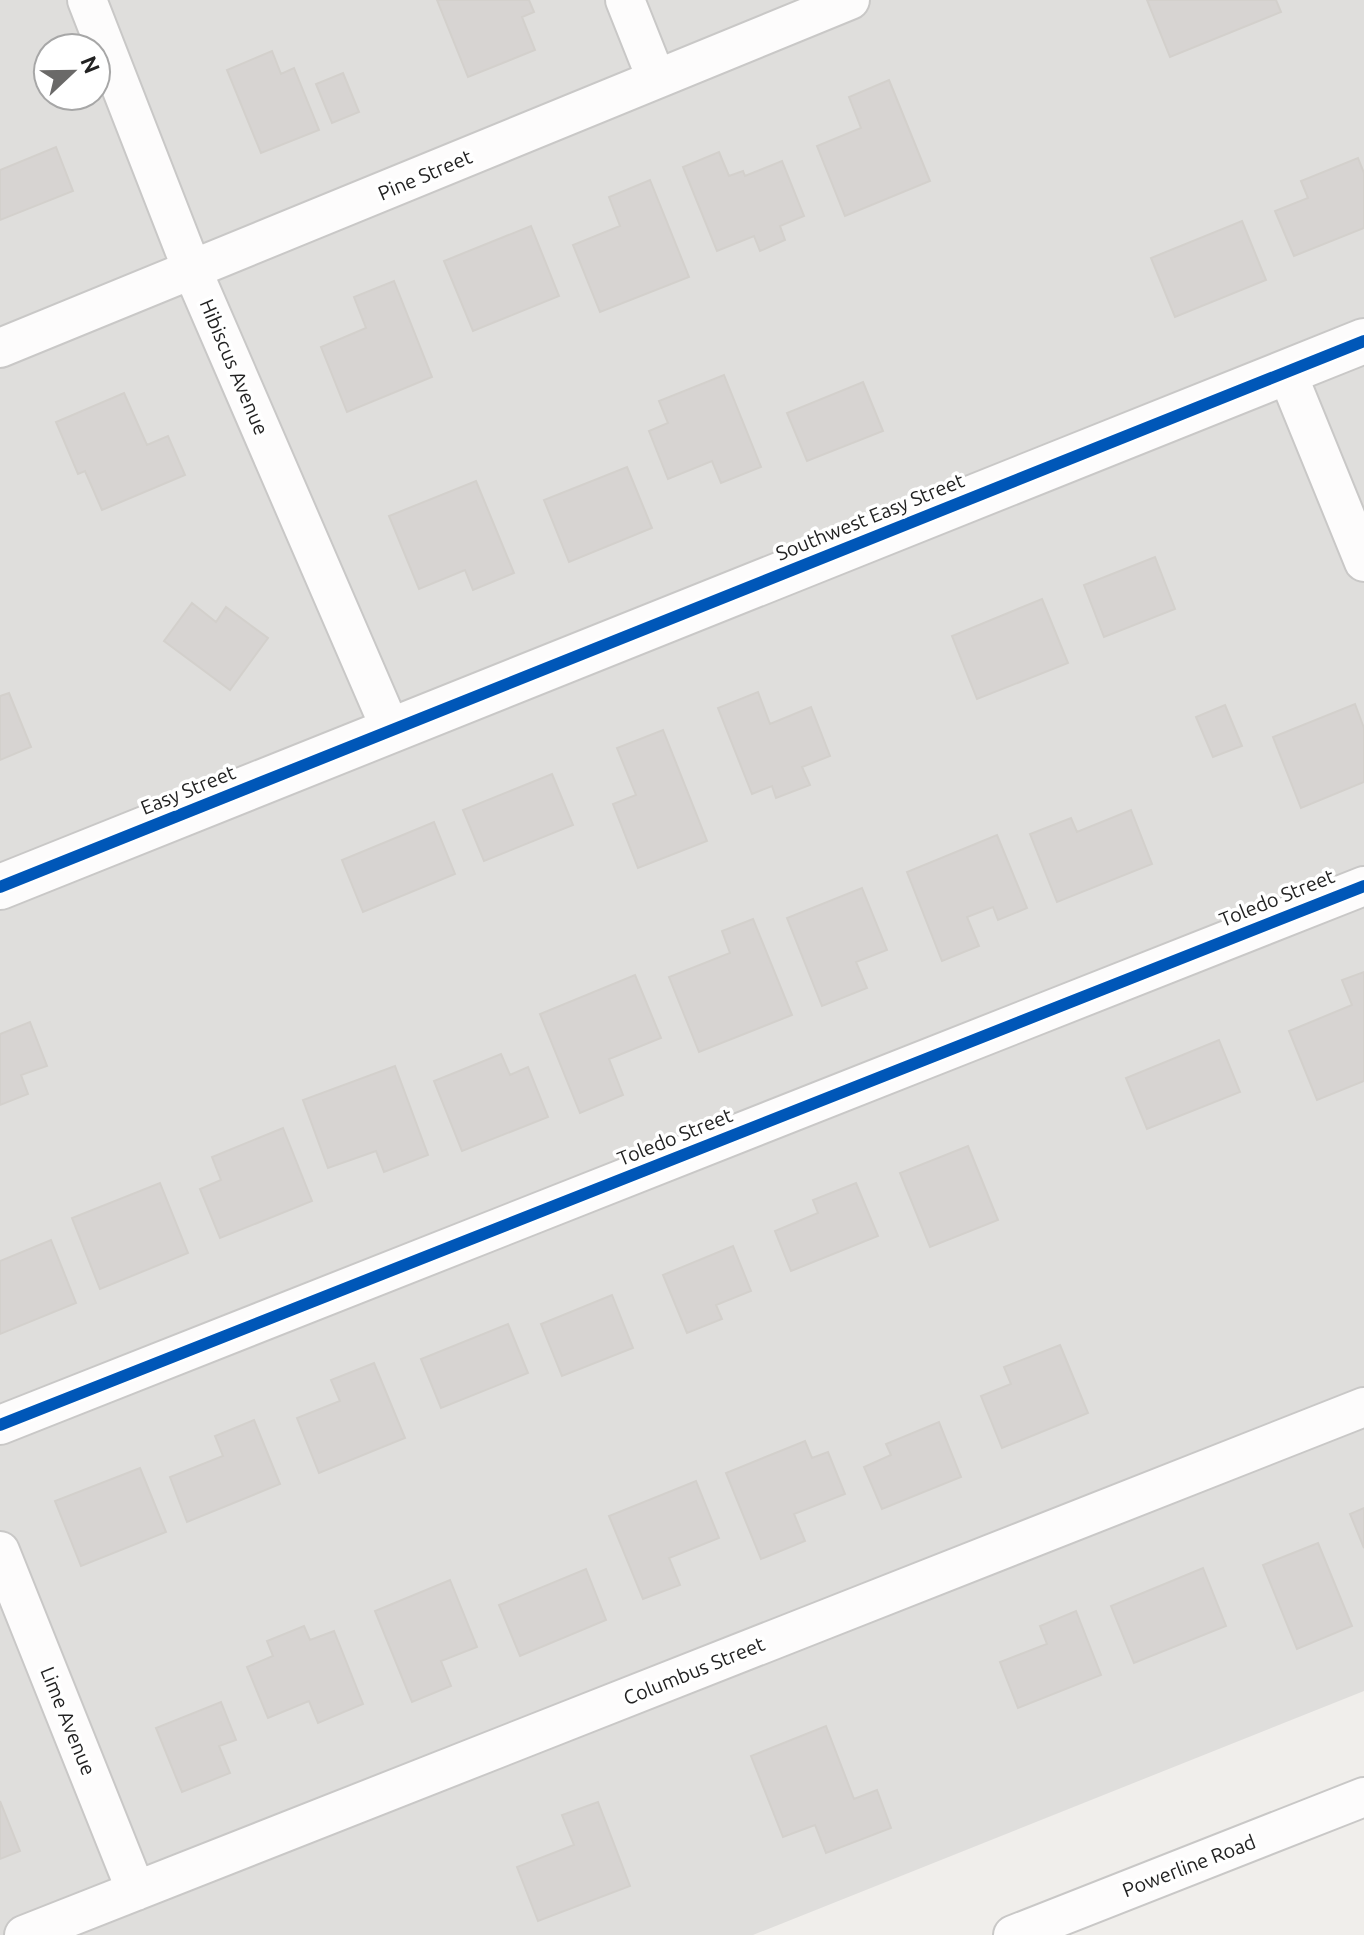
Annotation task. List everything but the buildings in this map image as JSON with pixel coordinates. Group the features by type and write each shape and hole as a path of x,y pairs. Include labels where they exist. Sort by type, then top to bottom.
{"street":[{"name":"Hibiscus Avenue","path":"87,0 193,272 391,730"},
{"path":"625,0 656,78"},
{"name":"Pine Street","path":"0,348 193,272 850,0"},
{"name":"Southwest Easy Street","path":"391,730 1364,341"},
{"path":"1287,373 1364,562"},
{"name":"Easy Street","path":"0,887 391,730"},
{"name":"Toledo Street","path":"0,1425 1364,886"},
{"name":"Columbus Street","path":"24,1935 1364,1407"},
{"name":"Lime Avenue","path":"0,1551 136,1891"},
{"name":"Powerline Road","path":"1013,1935 1364,1797"}],"shaded area":[{"path":"0,0 1364,0 1364,1691 753,1935 0,1935"}],"cycle path":[{"path":"0,887 1364,341"},
{"path":"0,1425 1364,886"}]}
